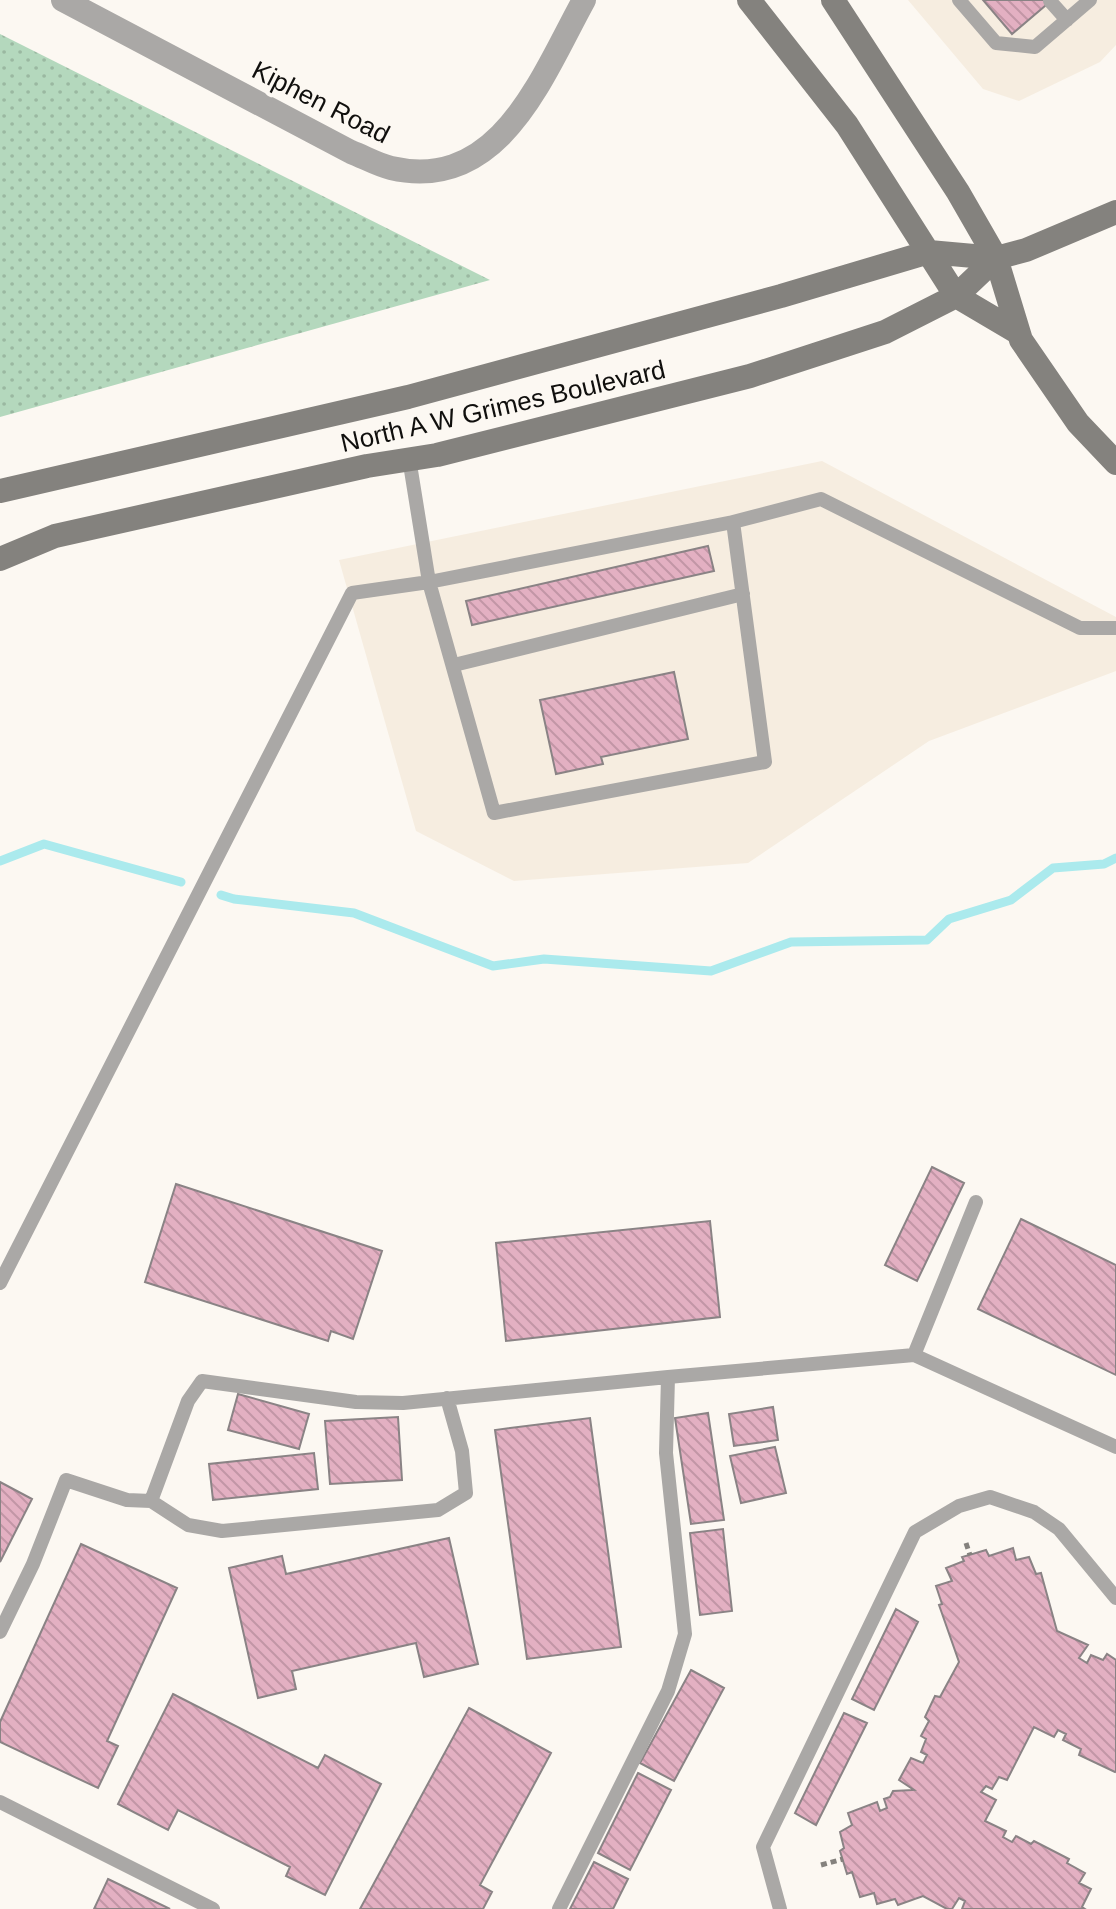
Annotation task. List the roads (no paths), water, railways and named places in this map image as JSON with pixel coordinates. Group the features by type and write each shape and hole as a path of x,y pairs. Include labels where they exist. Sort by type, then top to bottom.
{"main road":[{"path":"749,0 847,125 956,296 1017,332"},
{"path":"833,0 949,179 996,258 1017,332 1078,423 1116,463"},
{"name":"North A W Grimes Boulevard","path":"0,491 408,397 781,296 929,252 996,258 1049,241 1116,212"},
{"name":"North A W Grimes Boulevard","path":"0,559 55,536 409,458 437,455 750,376 885,332 956,296 996,258"}],"street":[{"name":"Kiphen Road","path":"63,0 351,152 390,168 432,172 471,160 500,139 527,103 584,0"}],"lane":[{"path":"959,0 996,43 1035,47 1090,0"},
{"path":"1050,1 1067,20"},
{"path":"409,458 429,582 494,813 765,762 733,522"},
{"path":"0,1283 352,593 429,582 733,522 821,499 1080,628 1116,628"},
{"path":"454,665 743,594"},
{"path":"914,1355 976,1202"},
{"path":"151,1501 188,1401 202,1381 356,1402 403,1403 914,1355 1116,1447"},
{"path":"559,1909 668,1691 685,1634 666,1453 668,1377"},
{"path":"0,1632 33,1564 66,1480 127,1500 151,1501 188,1525 222,1531 438,1510 466,1493 462,1451 447,1398"},
{"path":"780,1909 763,1847 915,1532 959,1506 990,1497 1034,1512 1059,1529 1116,1598"},
{"path":"0,1802 213,1909"}],"waterway":[{"path":"0,861 44,844 181,882"},
{"path":"221,895 354,913 493,966 544,959 711,971 791,942 927,940 949,919 1011,900 1053,868 1104,864 1116,858"}]}
